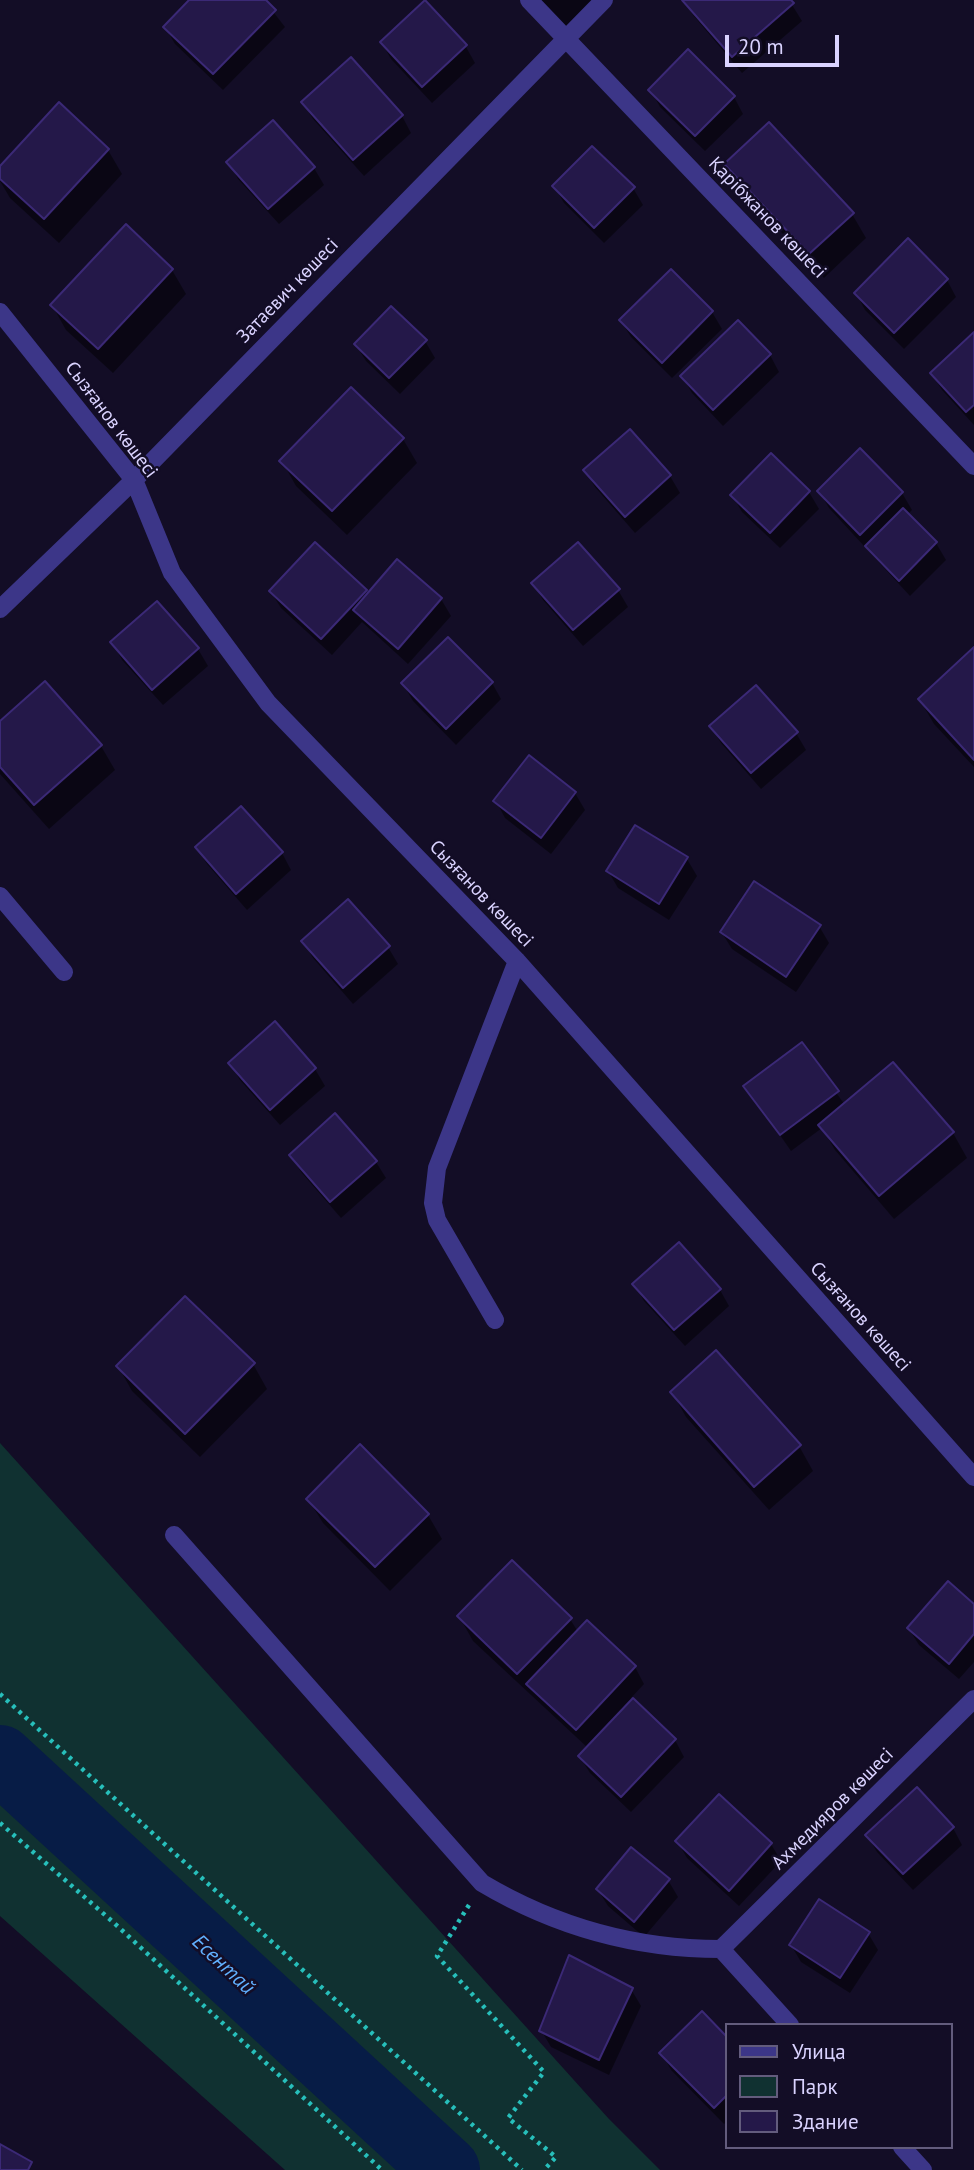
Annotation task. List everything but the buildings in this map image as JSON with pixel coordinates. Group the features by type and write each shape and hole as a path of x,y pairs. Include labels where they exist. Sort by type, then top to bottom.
{"street":[{"name":"Қарібжанов көшесі","path":"529,0 974,466"},
{"name":"Затаевич көшесі","path":"0,610 134,480 604,0"},
{"name":"Сызғанов көшесі","path":"0,312 134,480 172,573 268,703 517,961 974,1477"},
{"path":"0,896 64,972"},
{"path":"495,1320 437,1220 433,1186 437,1168 517,961"},
{"path":"174,1535 482,1883 547,1916 589,1931 638,1943 721,1949 788,2023"},
{"name":"Ахмедияров көшесі","path":"721,1949 974,1699"},
{"path":"904,2149 923,2170"}],"path":[{"path":"0,1694 522,2170"},
{"path":"0,1823 113,1922 383,2170"},
{"path":"482,1883 437,1956 544,2072 508,2118 556,2157 544,2170"}],"green space":[{"path":"0,1443 609,2119 660,2170 285,2170 0,1916"}],"waterway":[{"name":"Есентай","path":"0,1759 446,2170"}]}
